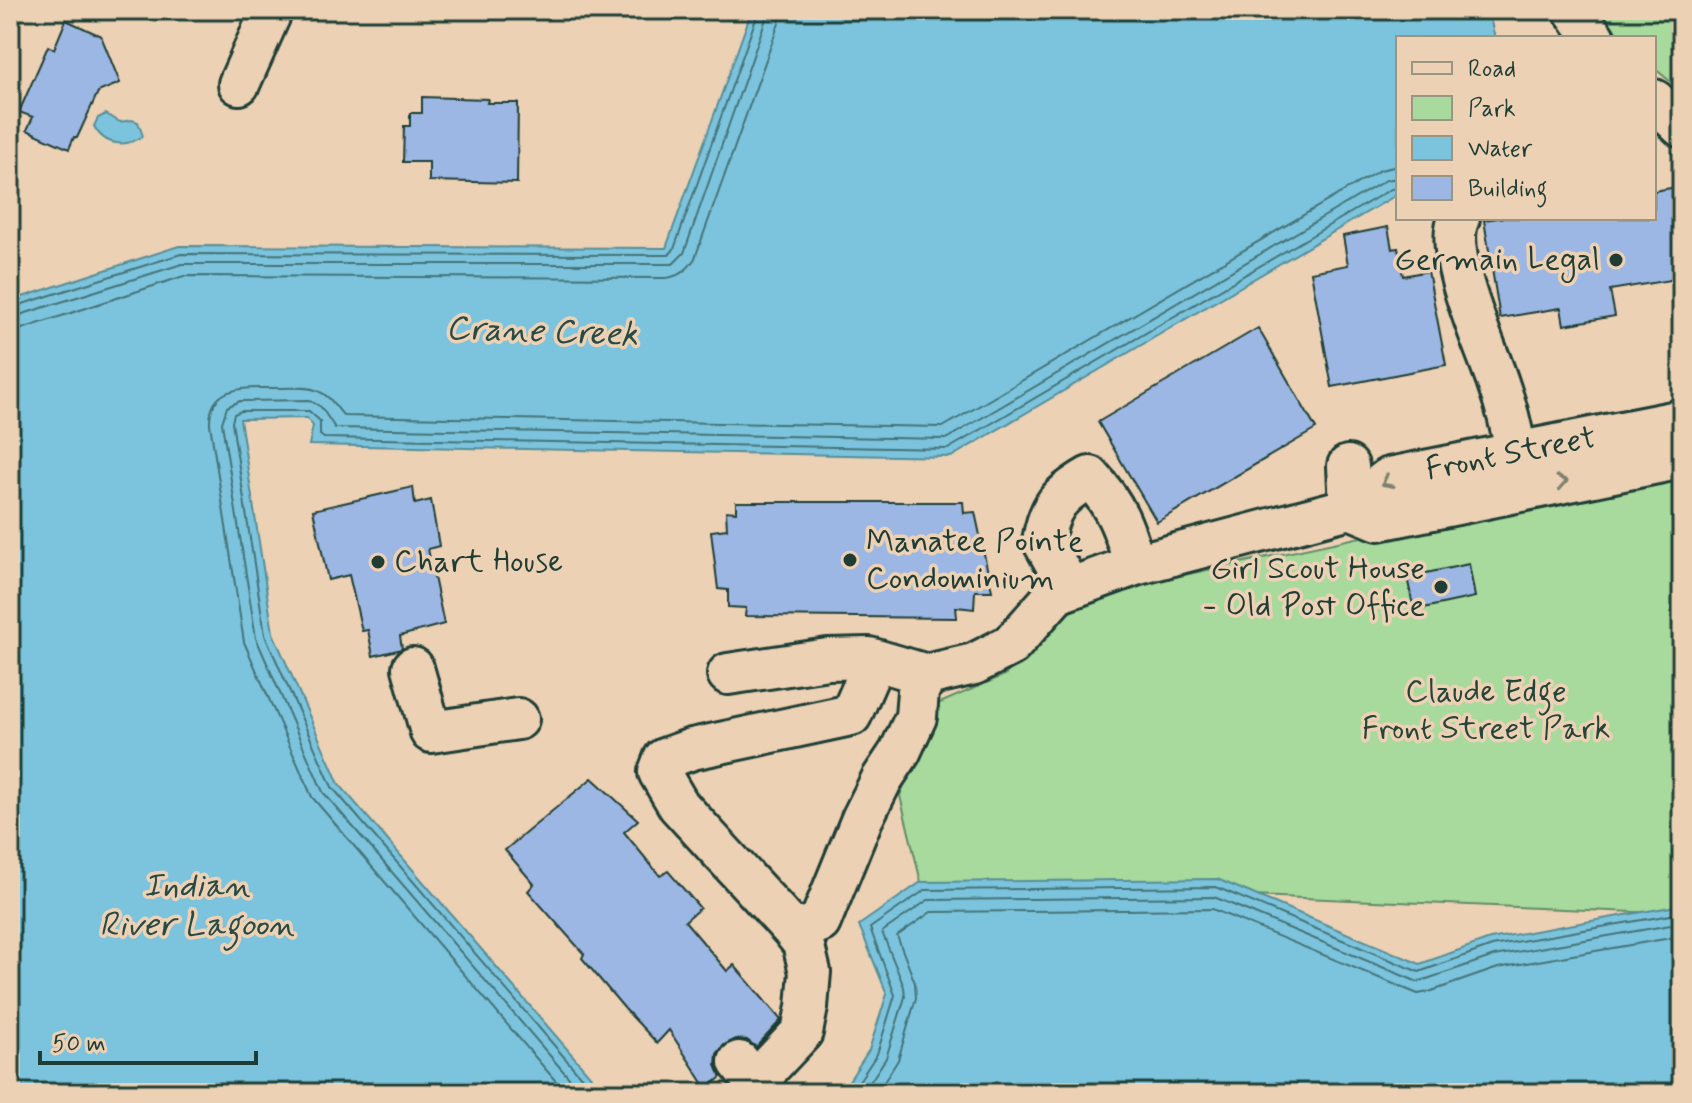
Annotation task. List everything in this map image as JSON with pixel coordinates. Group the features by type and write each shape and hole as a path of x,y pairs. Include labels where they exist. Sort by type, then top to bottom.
{"street":[{"path":"239,84 272,10"},
{"path":"1574,10 1593,36"},
{"path":"1458,220 1454,229 1463,285 1510,419 1515,466"},
{"name":"Front Street","path":"1515,466 1682,420"},
{"name":"Front Street","path":"728,674 828,659 875,660 922,683 974,664 1011,645 1057,593 1069,587 1135,565 1350,508 1389,478 1515,466 1682,458"},
{"path":"1348,466 1350,508"},
{"path":"1069,587 1043,541 1047,517 1064,492 1090,477 1108,497 1126,535 1135,565"},
{"path":"806,925 679,806 659,772 664,759 692,749 851,715 875,660"},
{"path":"413,668 431,732 518,719"},
{"path":"755,1083 802,1032 810,972 803,943 806,925 882,779 900,752 916,717 922,683"}],"green space":[{"path":"1597,10 1682,10 1682,91 1656,70 1656,36 1620,36"},
{"name":"Claude Edge Front Street Park","path":"1682,468 1682,914 921,882 900,796 933,706 1005,675 1086,596"}],"water":[{"path":"752,10 1488,10 1494,36 1396,36 1396,195 951,457 309,445 313,426 307,418 240,419 273,633 339,784 605,1093 10,1093 10,301 179,246 666,248"},
{"path":"106,114 120,122 138,122 143,136 123,143 103,138 94,126 98,118"},
{"path":"1217,879 1420,964 1490,939 1682,905 1682,1093 841,1093 869,1050 887,994 859,925 921,882"}],"building":[{"path":"66,20 101,36 120,83 98,92 69,149 27,130 33,117 19,112 48,46 54,49"},
{"path":"422,97 518,103 517,183 429,181 429,162 403,162 404,126 410,126 410,113 422,113"},
{"path":"1682,186 1682,278 1610,290 1615,316 1564,325 1561,308 1500,318 1484,220 1656,220 1656,191"},
{"path":"1388,227 1392,249 1398,248 1403,276 1428,271 1446,365 1332,387 1311,272 1348,265 1343,236"},
{"path":"1258,328 1316,429 1157,522 1098,422"},
{"name":"Chart House","path":"413,487 415,504 431,500 439,546 428,549 444,624 400,636 402,649 373,656 368,630 362,631 349,575 328,580 313,510"},
{"name":"Manatee Pointe Condominium","path":"736,502 963,502 964,513 975,512 992,591 975,591 974,609 956,607 957,618 745,616 746,608 728,607 728,590 718,589 711,531 727,529 726,511 736,512"},
{"name":"Girl Scout House - Old Post Office","path":"1469,564 1475,597 1414,610 1407,577"},
{"path":"592,778 638,820 624,832 660,876 668,871 700,908 685,921 727,971 734,965 781,1020 756,1047 747,1040 736,1039 724,1045 717,1054 716,1065 721,1077 707,1089 669,1030 657,1043 625,1009 582,958 584,954 528,891 534,884 505,850"}],"place":[{"name":"Germain Legal","path":"1616,260"},
{"name":"Manatee Pointe Condominium","path":"850,560"},
{"name":"Chart House","path":"378,562"},
{"name":"Girl Scout House - Old Post Office","path":"1441,587"}],"water label":[{"name":"Crane Creek","path":"542,332"},
{"name":"Indian River Lagoon","path":"197,906"}]}
